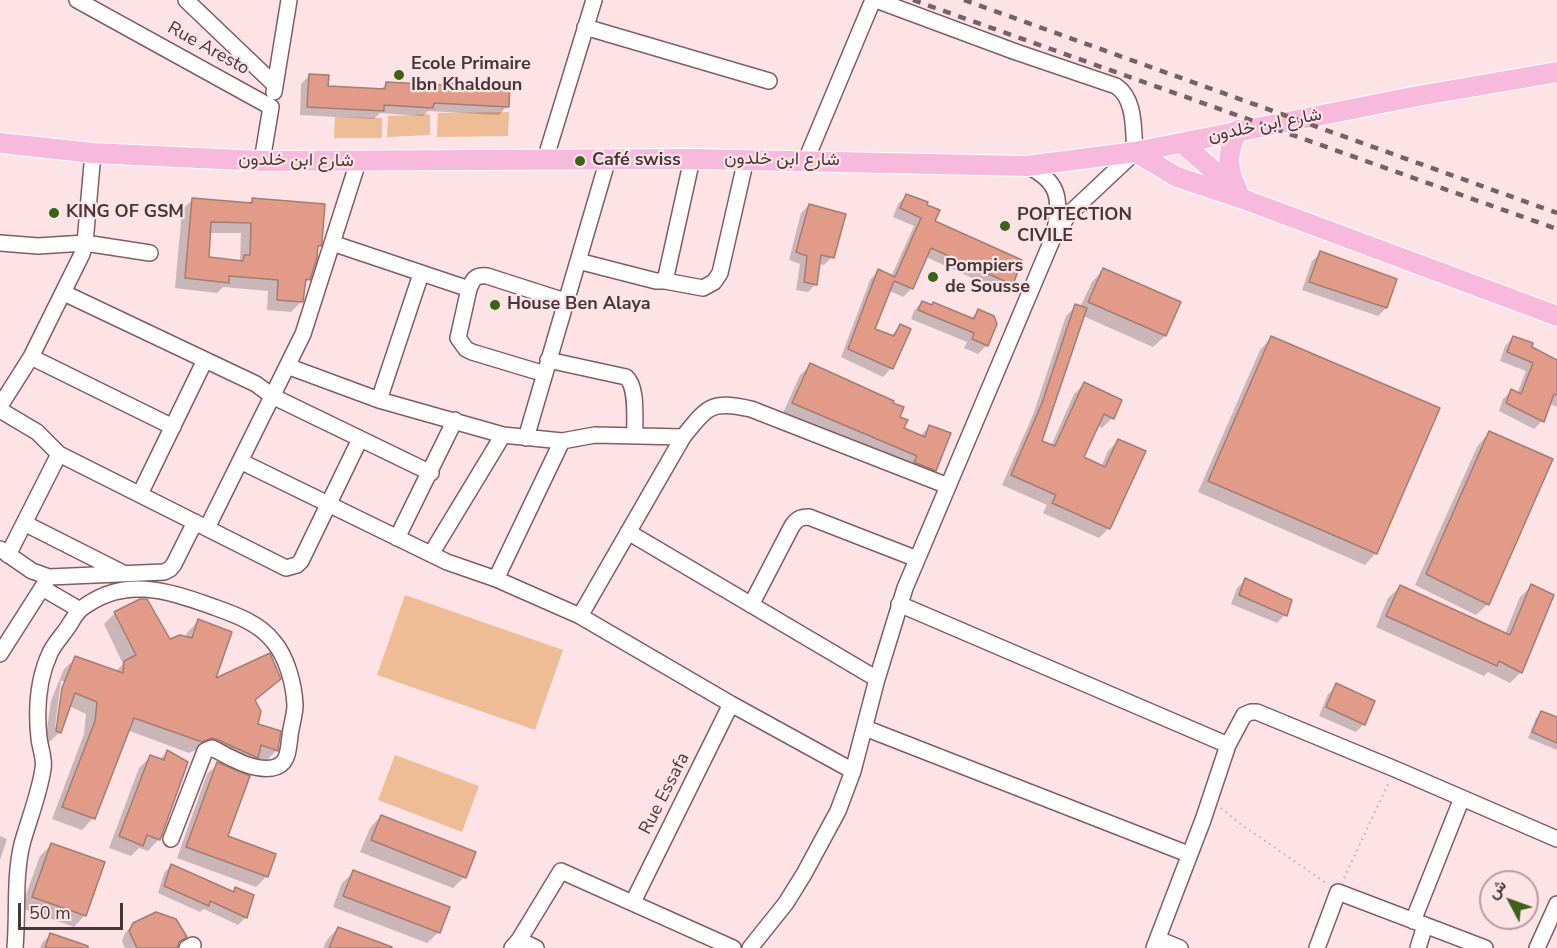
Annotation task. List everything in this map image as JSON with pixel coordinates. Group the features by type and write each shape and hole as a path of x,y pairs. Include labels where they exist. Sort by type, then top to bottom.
{"main road":[{"name":"شارع ابن خلدون","path":"0,143 93,153 262,161 747,159 1027,166 1135,152 1238,130 1557,72"},
{"path":"1238,130 1230,148 1229,168 1243,199"},
{"path":"1182,143 1243,199"},
{"path":"1135,152 1177,177 1243,199 1557,316"}],"street":[{"name":"Rue Aresto","path":"77,0 271,107"},
{"path":"186,0 275,85"},
{"path":"262,161 289,0"},
{"path":"545,160 594,0"},
{"path":"750,948 786,903 838,811 853,771 899,604 1053,238 1069,214 1135,152 1130,106 1124,93 1116,86 875,0 806,160"},
{"path":"585,27 769,81"},
{"path":"93,153 82,254 31,357 0,408 37,432 59,453 280,566 292,567 301,561 360,439"},
{"path":"526,438 608,159"},
{"path":"665,281 692,159"},
{"path":"578,261 656,281 704,288 718,278 747,159"},
{"path":"2,648 46,583 164,572 170,569 201,525 240,461 303,334 358,162"},
{"path":"1027,166 1047,178 1056,197 1058,214 1053,238"},
{"path":"0,243 38,246 85,243 150,253"},
{"path":"332,243 469,289"},
{"path":"379,399 421,274"},
{"path":"565,301 487,276 478,276 473,279 469,289 458,338 472,352 546,367 629,379 633,387 635,436"},
{"path":"64,292 256,384 272,396 431,472"},
{"path":"31,357 173,427"},
{"path":"140,494 205,360"},
{"path":"287,366 379,399 503,435 562,441 596,435 683,437"},
{"path":"580,616 683,437 708,409 730,404 752,409 948,486"},
{"path":"397,538 455,420"},
{"path":"431,554 503,435"},
{"path":"496,579 562,441"},
{"path":"59,453 24,524 4,552 32,570 80,610"},
{"path":"240,461 447,562 496,579 580,616 731,704 853,771"},
{"path":"751,605 792,526 799,518 809,517 917,559"},
{"path":"24,524 125,574"},
{"path":"628,532 877,679"},
{"path":"15,948 15,889 22,845 44,767 39,738 38,708 42,673 51,650 80,610 109,593 149,588 174,593 246,620 272,639 285,660 295,706 288,756 282,764 273,768 255,768 212,748 205,751 171,839"},
{"path":"899,604 1228,745"},
{"name":"Rue Essafa","path":"633,902 731,704"},
{"path":"1180,948 1156,944 1228,745 1244,715 1251,712 1257,712 1395,769 1557,839"},
{"path":"865,729 1188,854"},
{"path":"1418,948 1419,923 1462,798"},
{"path":"536,948 515,944 561,871 734,948"},
{"path":"1317,948 1338,891 1480,947"},
{"path":"1537,948 1557,904"}],"path":[{"path":"1210,797 1239,823 1338,891 1395,769"}],"shaded area":[{"path":"509,112 508,136 437,137 438,113"},
{"path":"430,114 430,135 387,137 388,116"},
{"path":"335,117 382,118 382,138 334,138"},
{"path":"405,595 563,650 535,730 377,675"},
{"path":"395,755 479,786 462,832 378,800"}],"building":[{"path":"309,74 329,75 328,86 385,89 386,82 495,86 495,83 510,83 509,107 434,103 433,108 384,105 384,111 307,107"},
{"path":"906,194 928,202 927,205 940,210 935,221 1022,260 1013,285 931,248 913,289 894,281 875,329 894,336 900,324 911,329 893,369 848,349 878,269 895,277 921,218 900,208"},
{"path":"192,198 252,203 252,198 325,204 322,242 321,246 318,246 310,280 306,279 303,302 277,300 278,280 229,276 229,283 185,278","holes":["211,222 251,223 250,255 244,255 243,261 209,257"]},
{"path":"809,204 846,214 834,258 821,255 817,285 804,282 807,256 796,252"},
{"path":"1320,251 1397,279 1387,308 1309,282"},
{"path":"1103,268 1181,302 1166,336 1088,302"},
{"path":"922,301 932,305 933,302 974,319 978,309 994,316 997,324 988,346 972,339 974,333 918,310"},
{"path":"1075,304 1087,308 1042,441 1055,446 1084,382 1122,400 1114,419 1104,414 1084,457 1105,467 1118,439 1146,451 1110,529 1052,503 1056,495 1011,475 1042,403"},
{"path":"1271,336 1440,408 1377,554 1208,481"},
{"path":"1513,336 1533,343 1532,347 1557,360 1557,395 1554,394 1544,422 1506,403 1511,389 1521,394 1533,363 1507,352"},
{"path":"810,363 904,407 900,417 908,420 904,428 925,437 929,425 951,433 936,471 914,462 917,456 792,403"},
{"path":"1489,431 1553,459 1489,605 1426,574"},
{"path":"1245,578 1292,600 1287,616 1239,595"},
{"path":"1531,584 1554,595 1522,673 1499,661 1497,666 1386,616 1400,585 1510,635"},
{"path":"140,599 147,599 170,639 180,635 192,638 198,619 232,632 216,678 270,653 281,679 255,700 261,711 258,724 281,731 278,751 261,745 258,758 216,739 212,738 202,742 134,718 95,819 62,807 95,721 97,702 75,693 61,733 56,731 62,688 75,656 123,673 124,661 136,655 114,612"},
{"path":"1336,683 1375,701 1365,725 1326,707"},
{"path":"1541,711 1557,717 1557,743 1532,732"},
{"path":"167,750 188,762 160,840 147,835 143,846 119,836 150,755 164,760"},
{"path":"217,762 250,776 228,836 276,854 268,877 186,847"},
{"path":"381,815 476,852 466,878 371,840"},
{"path":"51,843 105,862 86,916 32,897"},
{"path":"171,864 234,892 235,887 254,895 247,918 210,901 209,906 164,886"},
{"path":"353,870 450,907 440,933 343,896"},
{"path":"156,912 176,919 187,937 179,942 177,948 137,948 129,931 133,923"},
{"path":"338,927 392,947 392,948 329,948"},
{"path":"50,933 88,946 88,948 45,948"}],"railway":[{"path":"913,0 1557,229"},
{"path":"964,0 1557,213"}],"place":[{"name":"Ecole Primaire Ibn Khaldoun","path":"399,75"},
{"name":"Café swiss","path":"580,161"},
{"name":"KING OF GSM","path":"54,213"},
{"name":"POPTECTION CIVILE","path":"1005,226"},
{"name":"Pompiers de Sousse","path":"933,277"},
{"name":"House Ben Alaya","path":"495,305"}]}
